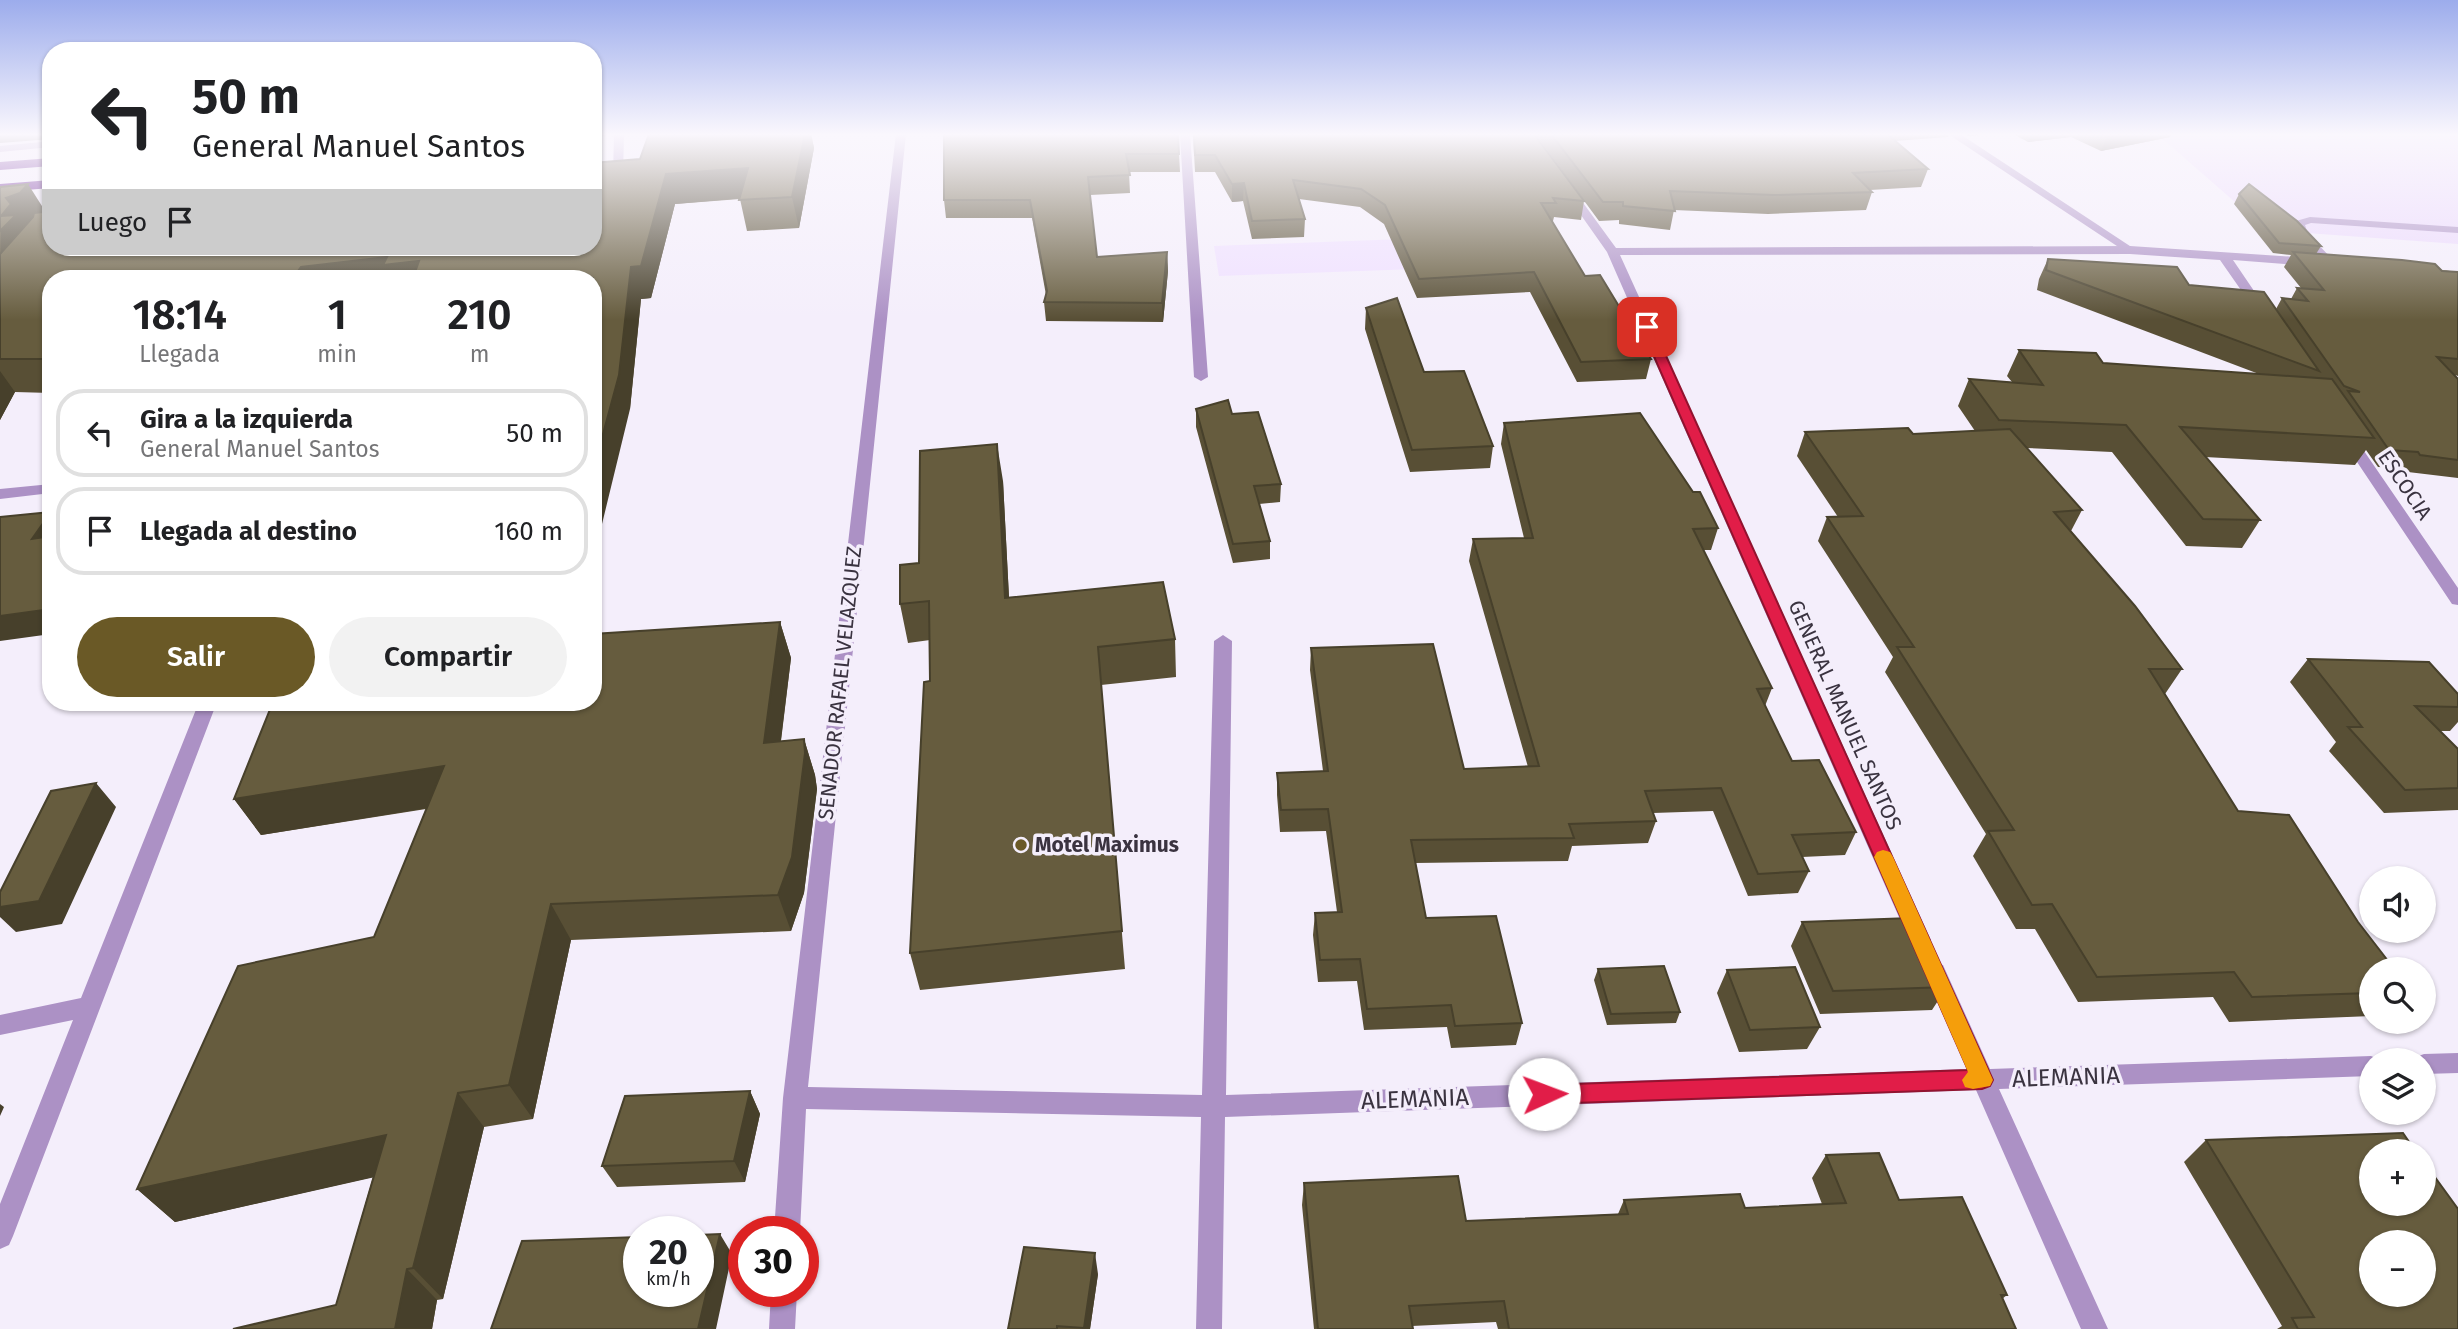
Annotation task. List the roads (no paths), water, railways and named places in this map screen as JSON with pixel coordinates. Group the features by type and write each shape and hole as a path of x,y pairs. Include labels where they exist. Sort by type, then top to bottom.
{"street":[{"name":"SENADOR RAFAEL VELAZQUEZ","path":"788,1216 795,1098 894,196"},
{"path":"1189,196 1201,377"},
{"name":"GENERAL MANUEL SANTOS","path":"1573,196 1613,251 2095,1329"},
{"path":"2048,196 2130,250"},
{"path":"1613,251 2130,250 2336,264 2303,236 2298,227 2300,223 2310,220 2458,230"},
{"path":"2223,255 2270,324"},
{"name":"ESCOCIA","path":"2341,427 2458,600"},
{"path":"0,494 42,489"},
{"path":"1209,1329 1223,641"},
{"path":"0,1236 204,711"},
{"path":"0,1024 87,1007"},
{"path":"2436,1064 2458,1063"},
{"name":"ALEMANIA","path":"795,1098 1214,1105 2359,1066"},
{"path":"782,1329 783,1307"}],"place":[{"name":"Motel Maximus","path":"1021,845"}]}
